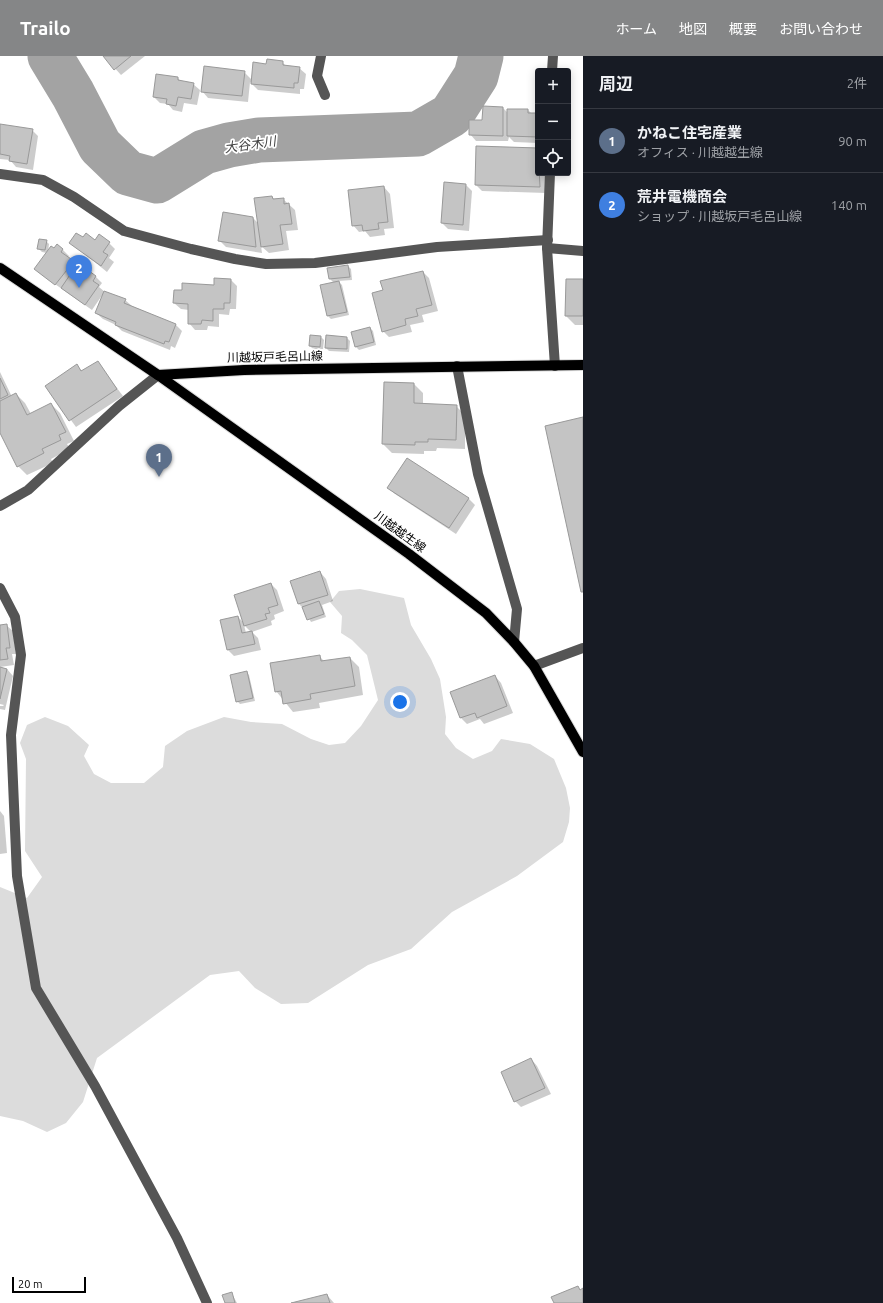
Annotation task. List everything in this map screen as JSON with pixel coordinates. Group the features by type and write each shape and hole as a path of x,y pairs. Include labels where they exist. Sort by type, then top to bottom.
{"main road":[{"path":"0,268 158,375"},
{"name":"川越坂戸毛呂山線","path":"158,375 244,370 457,366 583,366"},
{"name":"川越越生線","path":"158,375 448,582 486,613 514,642 534,666 583,752"}],"street":[{"path":"321,56 317,76 325,95"},
{"path":"552,68 553,56"},
{"path":"0,174 43,180 74,197 124,231 191,249 266,264 315,263 437,247 548,244 583,251"},
{"path":"550,176 548,244 555,366"},
{"path":"457,366 478,474 517,609 514,642"},
{"path":"0,506 28,490 119,406 158,375"},
{"path":"0,588 15,617 21,655 11,735 17,876 36,988 95,1086 177,1238 207,1303"},
{"path":"534,666 583,648"}],"shaded area":[{"path":"360,589 404,598 411,625 431,659 440,679 446,717 445,734 456,748 473,759 492,751 501,739 530,744 554,759 566,788 570,808 569,822 563,842 517,876 452,912 411,949 368,965 308,1003 281,1004 255,988 239,971 210,975 97,1058 83,1102 66,1123 47,1132 23,1121 0,1116 0,887 27,898 42,877 25,851 26,759 20,743 27,725 45,717 68,726 89,745 84,756 94,774 111,783 144,783 163,767 165,746 187,731 224,717 251,722 282,724 311,739 329,745 345,743 361,726 378,700 367,655 352,640 341,633 342,616 330,602 339,591"}],"building":[{"path":"103,56 131,56 114,70"},
{"path":"267,59 283,61 283,65 300,67 298,83 294,83 294,88 251,84 253,62 266,64"},
{"path":"204,66 245,71 242,96 201,92"},
{"path":"156,74 178,77 178,80 194,83 191,99 178,97 176,106 166,104 167,99 153,97"},
{"path":"483,106 503,107 503,136 469,135 469,120 482,120"},
{"path":"507,109 528,109 528,113 535,113 535,137 507,136"},
{"path":"0,124 33,129 27,164 9,161 10,156 0,154"},
{"path":"476,146 535,148 535,176 539,176 540,187 475,185"},
{"path":"444,182 466,184 463,225 441,223"},
{"path":"384,186 388,222 378,223 379,229 363,231 362,225 352,226 348,190"},
{"path":"272,196 273,199 284,198 284,204 289,203 292,224 280,225 283,244 261,247 254,198"},
{"path":"223,212 253,217 256,247 218,241"},
{"path":"76,233 83,237 86,233 95,240 99,234 110,242 103,252 108,255 101,266 69,243"},
{"path":"39,239 47,240 45,250 37,249"},
{"path":"57,244 63,249 61,252 74,261 55,285 34,269 51,246 54,248"},
{"path":"78,263 96,276 93,281 99,285 85,305 61,288"},
{"path":"348,265 350,277 329,279 327,268"},
{"path":"423,271 432,305 416,309 418,316 405,319 406,325 382,332 372,293 383,290 380,281"},
{"path":"214,278 231,279 230,303 224,303 224,309 213,309 213,321 202,320 201,324 188,324 188,304 173,303 174,290 182,290 182,283 214,285"},
{"path":"566,279 583,279 583,316 565,316"},
{"path":"339,281 347,312 327,316 320,285"},
{"path":"104,291 126,299 124,303 176,324 169,342 165,341 164,344 115,325 116,322 95,313"},
{"path":"370,327 374,342 355,347 351,332"},
{"path":"310,335 321,336 320,347 309,346"},
{"path":"326,335 347,337 347,349 325,348"},
{"path":"98,361 117,389 69,421 45,386 77,364 81,371"},
{"path":"0,378 8,395 0,399"},
{"path":"384,382 414,383 414,403 457,405 456,440 428,439 428,442 415,442 415,445 382,444"},
{"path":"16,393 27,415 51,403 66,432 59,435 61,440 42,449 44,453 17,467 0,433 0,401"},
{"path":"583,417 583,592 581,592 545,426"},
{"path":"407,458 469,498 449,528 387,488"},
{"path":"320,571 328,595 298,604 290,581"},
{"path":"271,583 278,605 268,608 270,613 265,614 267,619 244,626 234,595"},
{"path":"319,601 324,614 307,620 302,607"},
{"path":"238,616 242,633 252,631 255,644 227,650 220,620"},
{"path":"7,624 10,648 6,648 8,659 0,660 0,625"},
{"path":"320,655 321,661 350,657 355,686 310,694 311,699 283,704 281,691 275,692 270,663"},
{"path":"0,667 7,669 0,699"},
{"path":"247,671 253,698 236,702 230,675"},
{"path":"495,675 507,706 477,718 475,713 460,718 450,692"},
{"path":"531,1058 545,1088 514,1102 501,1072"},
{"path":"578,1286 580,1290 583,1288 583,1303 554,1303 551,1297"},
{"path":"232,1292 235,1303 225,1303 222,1295"},
{"path":"327,1294 330,1303 291,1303"}],"waterway":[{"name":"大谷木川","path":"50,56 73,94 100,146 128,173 157,181 204,152 229,145 259,140 418,134 451,115 476,76 481,56"}],"place":[{"name":"荒井電機商会","path":"79,288"},
{"name":"かねこ住宅産業","path":"159,477"}]}
